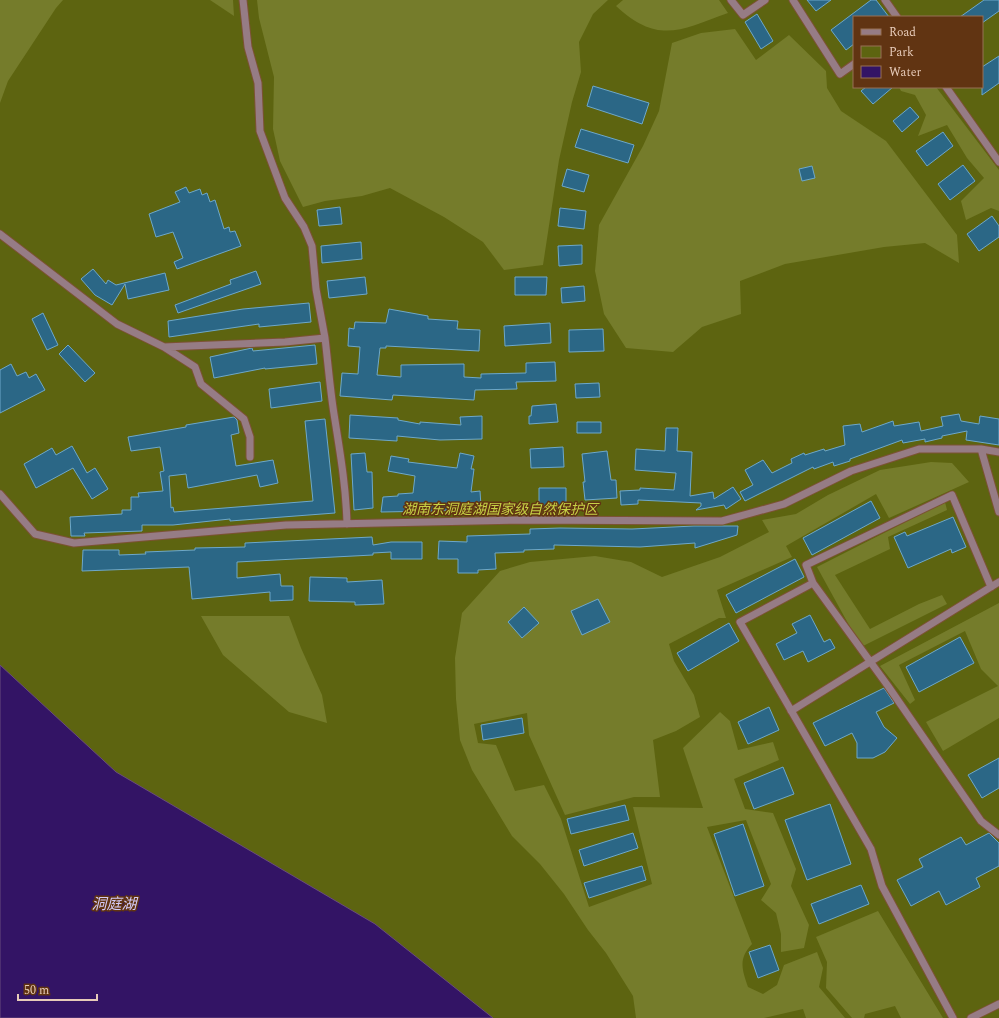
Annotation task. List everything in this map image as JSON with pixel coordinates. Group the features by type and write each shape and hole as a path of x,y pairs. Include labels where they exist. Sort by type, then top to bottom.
{"street":[{"path":"243,0 248,47 258,84 260,131 285,198 304,227 312,246 316,289 325,338 334,414 341,450 347,524"},
{"path":"731,0 743,15 765,0"},
{"path":"793,0 840,74 853,65"},
{"path":"885,0 896,16"},
{"path":"947,88 999,162"},
{"path":"0,234 117,324 164,347 195,367 201,384 244,419 250,437 250,457"},
{"path":"164,347 285,342 325,338"},
{"path":"0,494 35,534 74,543 286,525 519,520 722,521 784,504 851,471 919,449 980,450 999,452"},
{"path":"980,450 999,512"},
{"path":"991,587 952,495 806,565 813,583 981,821 999,835"},
{"path":"791,710 999,582"},
{"path":"813,583 740,622 871,849 882,886 953,1018"},
{"path":"971,1018 999,1004"}],"green space":[{"name":"湖南东洞庭湖国家级自然保护区","path":"0,0 999,0 999,1018 0,1018"},
{"path":"0,0 63,0 56,8 8,81 0,103"},
{"path":"210,0 233,0 234,16"},
{"path":"257,0 608,0 593,14 579,42 581,72 572,102 559,160 543,265 504,270 483,242 444,217 390,188 362,196 325,201 303,207 280,161 273,129 274,77 259,18"},
{"path":"623,0 719,0 728,13 683,29 658,30 645,26 631,18 616,6"},
{"path":"735,29 756,60 789,35 826,71 827,88 841,111 886,141 957,235 959,263 925,243 884,247 785,264 740,281 741,314 702,327 673,352 626,348 604,314 595,271 599,225 643,146 659,111 672,43 701,33"},
{"path":"900,88 937,88 999,170 999,211 991,208 966,220 961,201 984,178 967,158 947,125 918,136 926,115 915,95 901,91"},
{"path":"931,462 952,463 969,482 889,518 876,494 786,546 792,557 717,590 726,618 719,618 669,644 674,661 694,695 700,717 676,731 653,740 660,797 634,797 565,815 529,735 527,713 474,724 478,743 496,745 515,791 544,785 561,819 589,907 652,884 633,807 703,808 683,748 720,712 730,721 738,750 773,742 779,760 734,779 745,809 773,813 796,869 791,886 809,925 804,948 781,952 781,934 776,913 761,900 771,884 746,820 707,827 752,944 743,959 742,964 744,975 748,987 763,994 777,985 784,965 817,952 823,968 819,987 845,1018 806,1018 803,1009 764,1018 636,1018 633,996 606,953 588,930 564,894 540,864 512,836 472,770 460,740 456,699 455,658 462,613 500,571 530,562 595,556 631,562 662,577 720,557 769,532 762,520 796,514 828,495 880,470"},
{"path":"945,502 947,510 888,537 890,549 835,575 870,629 919,604 942,595 947,604 861,647 817,567"},
{"path":"999,603 999,718 943,751 926,722 998,686 981,669 965,631 899,665 915,700 910,704 880,666"},
{"path":"201,616 289,616 301,648 322,695 327,723 289,712 223,655"},
{"path":"878,911 943,1018 901,1018 895,1006 865,1014 864,1018 852,1018 826,988 827,962 816,937"}],"water":[{"name":"洞庭湖","path":"0,665 116,772 375,924 493,1018 0,1018"}],"building":[{"path":"807,0 831,0 816,11"},
{"path":"871,0 876,0 888,16 853,16 853,45 846,50 831,30"},
{"path":"984,0 999,0 999,11 983,22 983,16 961,16"},
{"path":"757,14 773,41 761,49 745,22"},
{"path":"999,56 999,83 982,95 983,88 983,66"},
{"path":"593,86 649,103 642,124 587,106"},
{"path":"865,88 892,88 873,104 861,91"},
{"path":"910,107 919,117 902,132 893,121"},
{"path":"581,129 634,145 628,163 575,147"},
{"path":"943,132 953,146 927,166 916,151"},
{"path":"963,165 975,181 950,200 938,184"},
{"path":"812,166 815,178 802,181 799,169"},
{"path":"567,169 589,175 584,192 562,186"},
{"path":"186,187 189,193 200,189 202,195 207,193 210,202 215,200 224,229 229,227 230,232 235,231 241,246 177,269 174,262 183,258 173,232 156,237 149,214 180,202 175,192"},
{"path":"340,207 342,224 319,226 317,210"},
{"path":"560,208 586,211 584,229 558,226"},
{"path":"992,216 999,226 999,237 979,251 967,234"},
{"path":"361,242 362,259 322,263 321,246"},
{"path":"582,245 582,264 559,266 558,246"},
{"path":"93,269 106,284 108,280 116,285 165,273 169,290 128,299 125,284 112,305 95,295 81,279"},
{"path":"256,271 261,284 178,313 175,305 231,284 230,280"},
{"path":"365,277 367,294 329,298 327,281"},
{"path":"515,277 547,277 546,295 515,295"},
{"path":"584,286 585,301 562,303 561,288"},
{"path":"309,303 311,322 259,327 259,324 169,337 168,321 243,309"},
{"path":"389,309 428,316 428,319 458,321 457,329 480,330 479,351 386,346 386,348 380,348 377,375 401,377 401,365 464,364 464,377 481,378 481,374 526,373 526,363 555,362 556,381 516,382 517,389 475,390 474,400 393,395 392,400 340,396 342,373 358,374 360,347 348,346 349,328 354,329 355,322 386,323"},
{"path":"43,313 58,345 47,350 32,319"},
{"path":"550,323 551,343 505,346 504,326"},
{"path":"603,329 604,351 569,352 569,330"},
{"path":"68,345 95,373 85,382 59,354"},
{"path":"315,345 317,364 265,368 214,378 210,357 252,348 253,351"},
{"path":"11,364 17,376 26,372 29,378 36,374 45,390 0,413 0,370"},
{"path":"320,382 322,401 271,408 269,389"},
{"path":"599,383 600,397 576,398 575,384"},
{"path":"556,404 558,422 529,424 529,416 531,416 532,406"},
{"path":"959,414 961,421 979,424 980,416 999,419 999,445 966,440 967,431 942,436 942,438 925,442 925,439 903,443 902,440 834,466 833,462 814,469 813,467 745,501 740,492 753,485 745,470 763,460 772,473 792,463 791,459 804,453 805,455 824,449 825,451 845,445 843,426 860,424 862,432 893,421 894,426 919,422 921,431 943,426 941,417"},
{"path":"350,415 398,418 398,420 420,424 420,422 461,425 460,417 482,416 482,439 440,440 397,436 397,441 349,438"},
{"path":"234,417 237,420 239,433 231,435 236,466 273,460 278,483 260,487 257,475 188,488 186,474 169,476 171,508 173,507 174,512 313,501 305,421 325,419 335,513 230,521 230,519 173,525 142,525 142,531 84,533 85,536 71,536 70,517 122,514 122,510 131,510 131,497 139,497 138,493 163,491 160,472 164,471 160,447 131,451 128,437"},
{"path":"577,422 601,422 601,433 577,433"},
{"path":"666,428 678,428 677,451 692,452 690,496 713,492 714,499 733,487 741,499 726,509 724,505 696,510 701,506 701,503 638,500 638,504 621,505 620,491 640,490 640,488 674,490 676,473 635,470 636,449 665,451"},
{"path":"72,446 87,473 95,468 108,489 92,499 73,468 36,488 24,464 52,448 56,455"},
{"path":"563,447 564,467 531,468 530,449"},
{"path":"607,451 611,480 616,480 617,498 585,500 582,454"},
{"path":"365,453 367,472 372,472 373,508 354,510 351,454"},
{"path":"460,453 474,456 471,469 474,469 471,492 480,491 481,507 436,511 381,512 383,497 413,493 415,476 388,471 391,456 409,459 408,462 457,468"},
{"path":"539,488 566,488 566,508 539,508"},
{"path":"871,501 880,518 812,555 803,538"},
{"path":"953,517 966,547 952,553 951,549 908,568 894,537 905,532 907,536"},
{"path":"694,526 738,526 737,535 695,548 695,543 640,547 554,545 554,549 495,553 496,569 478,570 478,573 458,573 458,559 438,559 439,541 467,542 467,536 530,534 530,529 632,529"},
{"path":"372,537 373,545 391,542 422,542 422,559 391,559 391,552 373,553 373,555 237,562 237,578 280,574 281,586 293,586 293,600 270,601 270,592 192,599 189,567 82,571 83,550 119,550 119,555 146,554 145,552 195,550 195,548 245,547 245,543"},
{"path":"795,559 804,577 736,613 726,595"},
{"path":"310,577 347,578 347,582 382,580 384,604 355,605 355,602 309,601"},
{"path":"598,599 610,622 582,635 571,611"},
{"path":"524,607 539,623 522,638 508,622"},
{"path":"810,615 824,642 830,639 835,648 808,662 803,651 784,660 776,644 797,633 792,624"},
{"path":"729,623 739,641 688,671 677,653"},
{"path":"960,637 974,663 919,692 906,667"},
{"path":"884,688 894,703 876,712 884,727 897,738 885,752 873,758 857,758 857,743 852,733 825,746 813,723"},
{"path":"769,707 779,730 748,744 738,722"},
{"path":"522,718 524,733 483,740 481,725"},
{"path":"999,758 999,788 982,798 968,775"},
{"path":"783,767 794,794 754,809 744,783"},
{"path":"830,804 851,864 807,880 785,820"},
{"path":"625,805 629,820 571,834 567,819"},
{"path":"743,824 764,886 735,896 714,834"},
{"path":"633,833 638,848 584,866 579,850"},
{"path":"989,833 999,843 999,866 976,878 980,887 946,905 939,891 911,906 897,880 923,867 919,859 961,837 966,845"},
{"path":"642,866 646,880 589,898 584,883"},
{"path":"861,885 869,904 819,924 811,904"},
{"path":"770,945 779,970 758,978 749,952"}]}
